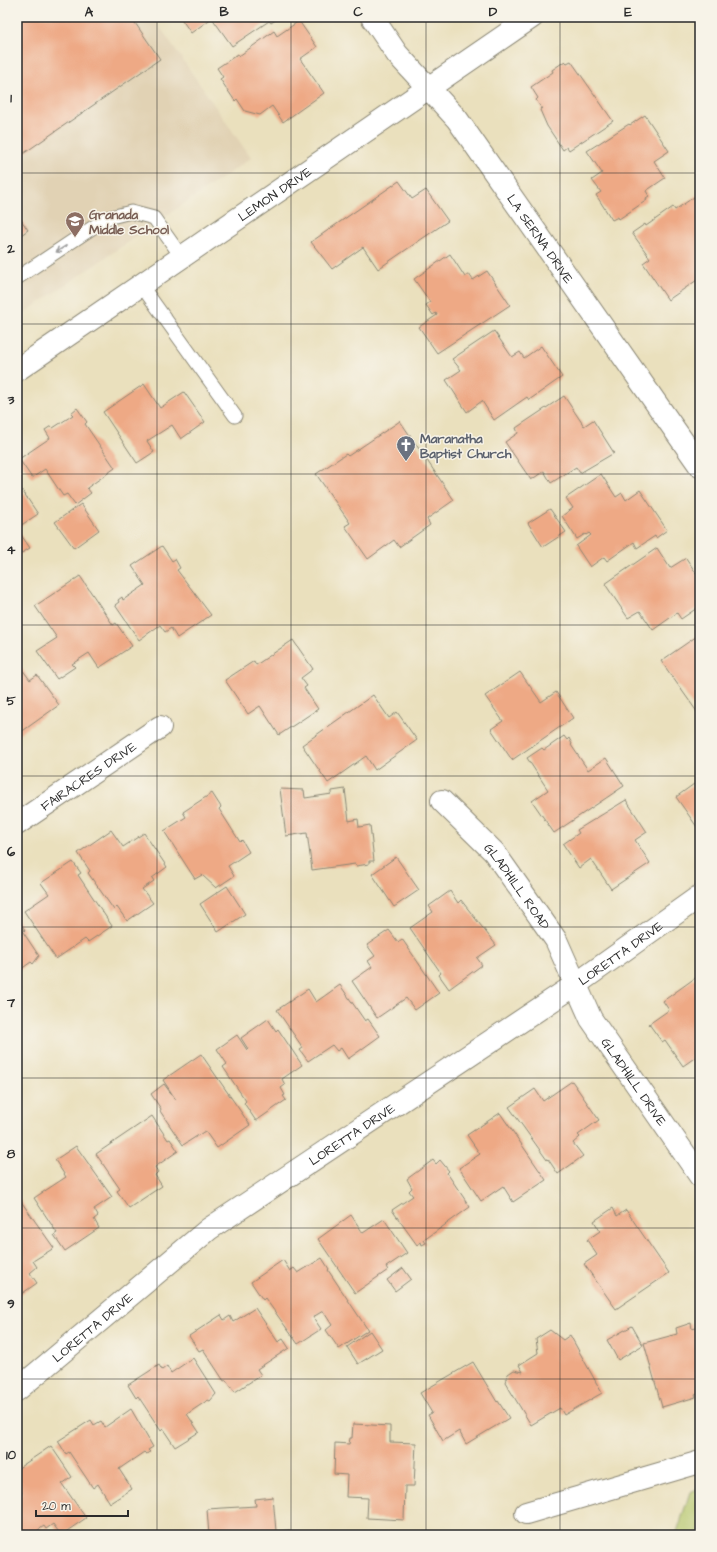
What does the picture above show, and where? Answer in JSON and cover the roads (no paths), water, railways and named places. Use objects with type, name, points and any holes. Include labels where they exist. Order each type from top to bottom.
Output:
[{"type":"street","name":"LA SERNA DRIVE","points":[[372,17],[397,54],[457,119],[700,466]]},
{"type":"street","name":"LEMON DRIVE","points":[[17,370],[181,256],[532,17]]},
{"type":"street","name":"FAIRACRES DRIVE","points":[[17,824],[160,727]]},
{"type":"street","name":"GLADHILL ROAD","points":[[442,800],[494,852],[556,940],[575,985]]},
{"type":"street","name":"LORETTA DRIVE","points":[[17,1390],[209,1229],[575,985],[700,896]]},
{"type":"street","name":"GLADHILL DRIVE","points":[[575,985],[591,1019],[700,1176]]},
{"type":"street","points":[[526,1513],[700,1462]]},
{"type":"lane","points":[[17,278],[107,218],[131,212],[154,218],[181,256]]},
{"type":"lane","points":[[141,285],[235,416]]},
{"type":"place","name":"Granada Middle School","points":[[75,238]]},
{"type":"place","name":"Maranatha Baptist Church","points":[[406,462]]}]
